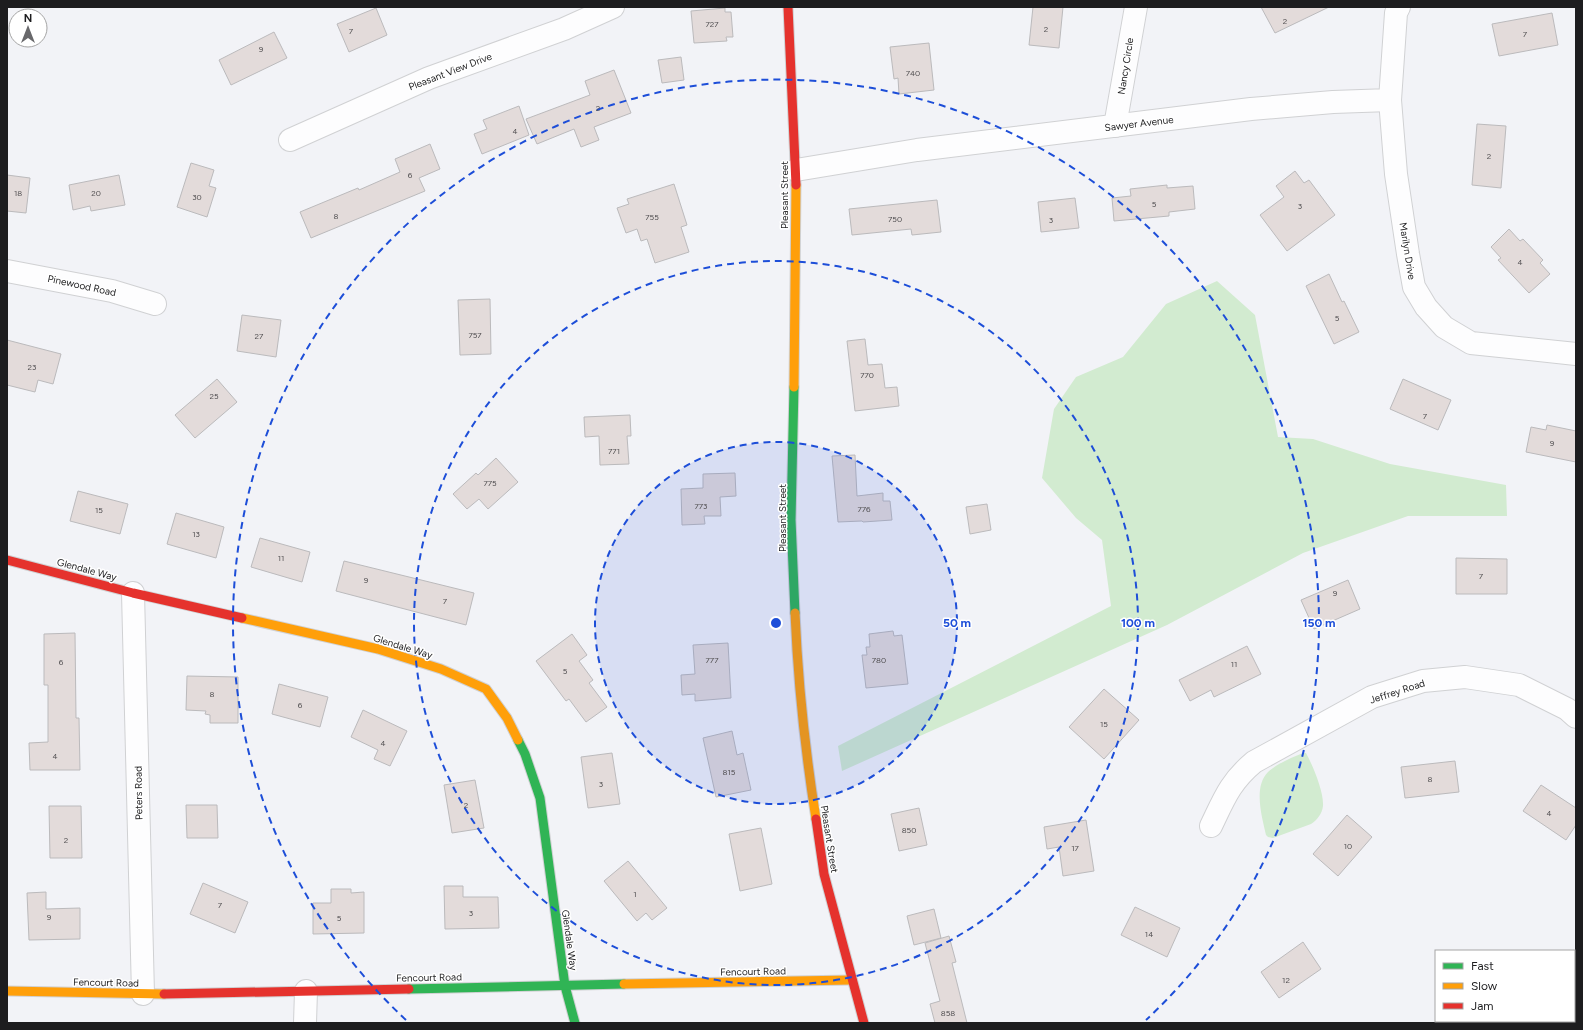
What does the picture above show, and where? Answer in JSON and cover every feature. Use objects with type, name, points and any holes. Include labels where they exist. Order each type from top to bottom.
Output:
[{"type":"street","name":"Pleasant View Drive","points":[[290,140],[429,78],[564,29],[613,7]]},
{"type":"street","name":"Pleasant Street","points":[[788,7],[796,170],[795,376],[791,520],[797,657],[809,774],[824,874],[864,1023]]},
{"type":"street","name":"Nancy Circle","points":[[1115,126],[1136,7]]},
{"type":"street","points":[[1390,100],[1396,13],[1399,7]]},
{"type":"street","name":"Sawyer Avenue","points":[[796,170],[917,150],[1282,106],[1390,100]]},
{"type":"street","name":"Marilyn Drive","points":[[1390,100],[1396,174],[1408,254],[1414,287],[1426,307],[1444,327],[1471,343],[1576,354]]},
{"type":"street","name":"Pinewood Road","points":[[7,271],[112,291],[155,304]]},
{"type":"street","name":"Glendale Way","points":[[7,560],[133,593],[378,649],[441,669],[486,689],[507,718],[525,754],[540,798],[565,986],[575,1023]]},
{"type":"street","name":"Peters Road","points":[[133,593],[143,994]]},
{"type":"street","name":"Jeffrey Road","points":[[1212,826],[1227,792],[1240,773],[1254,762],[1372,697],[1423,681],[1465,677],[1519,685],[1567,710],[1576,717]]},
{"type":"street","name":"Fencourt Road","points":[[7,991],[143,994],[852,980]]},
{"type":"street","points":[[305,1023],[306,991]]},
{"type":"green space","points":[[1217,281],[1255,315],[1278,437],[1313,439],[1390,464],[1506,485],[1507,516],[1408,516],[1303,553],[1167,625],[842,771],[838,746],[1111,606],[1102,540],[1076,518],[1042,478],[1054,409],[1076,377],[1123,357],[1166,304]]},
{"type":"green space","points":[[1306,753],[1309,758],[1320,787],[1323,800],[1322,812],[1311,824],[1273,838],[1268,837],[1266,835],[1260,802],[1263,778],[1276,766]]},
{"type":"building","points":[[1033,7],[1063,7],[1059,48],[1029,45]]},
{"type":"building","points":[[1261,7],[1329,7],[1275,33]]},
{"type":"building","points":[[376,8],[387,35],[349,52],[337,24]]},
{"type":"building","points":[[725,8],[725,12],[731,12],[733,37],[726,37],[727,41],[694,43],[691,11]]},
{"type":"building","points":[[1552,13],[1558,45],[1499,56],[1492,24]]},
{"type":"building","points":[[274,32],[287,58],[231,85],[219,60]]},
{"type":"building","points":[[929,43],[934,90],[899,94],[898,78],[894,79],[890,47]]},
{"type":"building","points":[[681,57],[684,80],[662,83],[658,60]]},
{"type":"building","points":[[614,70],[631,113],[594,127],[599,140],[581,147],[574,129],[537,144],[526,119],[590,95],[585,81]]},
{"type":"building","points":[[519,106],[529,135],[482,154],[474,134],[487,129],[483,120]]},
{"type":"building","points":[[1477,124],[1506,126],[1501,188],[1472,185]]},
{"type":"building","points":[[430,144],[440,169],[419,178],[425,191],[311,238],[300,212],[358,188],[359,190],[400,172],[395,159]]},
{"type":"building","points":[[191,163],[214,170],[209,186],[216,188],[207,217],[177,207]]},
{"type":"building","points":[[1295,171],[1304,183],[1309,180],[1335,215],[1287,251],[1260,215],[1284,197],[1276,186]]},
{"type":"building","points":[[7,175],[30,178],[26,213],[7,211]]},
{"type":"building","points":[[119,175],[125,205],[91,211],[90,206],[73,210],[69,185]]},
{"type":"building","points":[[674,184],[687,225],[681,227],[689,252],[655,263],[647,239],[641,241],[637,229],[626,233],[617,208],[629,204],[627,199]]},
{"type":"building","points":[[1167,185],[1167,188],[1193,186],[1195,209],[1169,212],[1169,216],[1114,221],[1112,198],[1131,196],[1130,189]]},
{"type":"building","points":[[1075,198],[1079,228],[1041,232],[1038,202]]},
{"type":"building","points":[[937,200],[941,232],[912,235],[911,229],[852,235],[849,209]]},
{"type":"building","points":[[1509,229],[1520,241],[1523,239],[1543,260],[1540,263],[1550,274],[1529,293],[1498,260],[1501,258],[1491,247]]},
{"type":"building","points":[[1329,274],[1342,302],[1344,301],[1359,332],[1334,344],[1306,286]]},
{"type":"building","points":[[490,299],[491,354],[460,355],[458,300]]},
{"type":"building","points":[[242,315],[281,320],[276,357],[237,351]]},
{"type":"building","points":[[865,339],[868,365],[882,364],[885,388],[897,387],[899,406],[855,411],[847,341]]},
{"type":"building","points":[[7,340],[61,354],[53,384],[38,380],[35,392],[7,385]]},
{"type":"building","points":[[217,379],[237,402],[195,438],[175,415]]},
{"type":"building","points":[[1403,379],[1451,400],[1438,430],[1390,409]]},
{"type":"building","points":[[630,415],[631,436],[627,436],[629,464],[600,465],[599,436],[585,437],[584,417]]},
{"type":"building","points":[[1547,425],[1576,431],[1576,462],[1526,452],[1531,427],[1546,430]]},
{"type":"building","points":[[855,455],[857,496],[883,493],[883,501],[890,501],[892,520],[838,522],[832,456]]},
{"type":"building","points":[[496,458],[518,482],[488,509],[479,499],[467,509],[453,494],[476,473],[478,475]]},
{"type":"building","points":[[735,473],[736,496],[720,497],[721,516],[704,516],[705,524],[682,525],[681,489],[703,488],[703,474]]},
{"type":"building","points":[[78,491],[128,504],[120,534],[70,521]]},
{"type":"building","points":[[987,504],[991,530],[970,534],[966,507]]},
{"type":"building","points":[[176,513],[224,527],[216,558],[167,544]]},
{"type":"building","points":[[260,538],[310,552],[302,582],[251,567]]},
{"type":"building","points":[[1456,558],[1507,559],[1507,594],[1456,594]]},
{"type":"building","points":[[344,561],[474,593],[466,625],[336,591]]},
{"type":"building","points":[[1348,580],[1360,609],[1314,629],[1301,600]]},
{"type":"building","points":[[893,631],[894,636],[902,635],[908,684],[866,688],[862,655],[867,655],[866,647],[870,647],[869,634]]},
{"type":"building","points":[[75,633],[76,718],[79,718],[80,770],[30,770],[29,743],[48,742],[48,685],[44,685],[44,634]]},
{"type":"building","points":[[572,634],[587,655],[579,661],[593,680],[589,683],[607,707],[586,722],[569,699],[566,701],[536,661]]},
{"type":"building","points":[[728,643],[731,698],[695,701],[695,694],[682,695],[681,675],[695,674],[693,645]]},
{"type":"building","points":[[1247,646],[1261,674],[1214,697],[1211,690],[1190,701],[1179,680]]},
{"type":"building","points":[[187,676],[238,677],[238,723],[210,723],[210,715],[205,714],[206,711],[186,710]]},
{"type":"building","points":[[279,684],[328,697],[320,727],[272,714]]},
{"type":"building","points":[[1104,689],[1139,720],[1104,759],[1069,727]]},
{"type":"building","points":[[363,710],[407,731],[390,766],[374,759],[378,750],[351,737]]},
{"type":"building","points":[[732,731],[737,755],[743,753],[751,790],[716,797],[703,738]]},
{"type":"building","points":[[612,753],[620,804],[588,808],[581,757]]},
{"type":"building","points":[[1455,761],[1459,792],[1405,798],[1401,767]]},
{"type":"building","points":[[475,780],[484,828],[452,833],[444,785]]},
{"type":"building","points":[[1541,785],[1576,808],[1576,825],[1566,840],[1523,811]]},
{"type":"building","points":[[186,805],[217,805],[218,838],[187,838]]},
{"type":"building","points":[[49,806],[81,806],[82,858],[50,858]]},
{"type":"building","points":[[919,808],[927,845],[899,851],[891,814]]},
{"type":"building","points":[[1347,815],[1372,837],[1338,876],[1313,854]]},
{"type":"building","points":[[1086,820],[1094,871],[1063,876],[1059,847],[1047,849],[1044,827]]},
{"type":"building","points":[[761,828],[772,884],[740,891],[729,834]]},
{"type":"building","points":[[628,861],[667,908],[652,920],[646,913],[637,921],[604,881]]},
{"type":"building","points":[[203,883],[248,902],[235,933],[190,914]]},
{"type":"building","points":[[444,886],[463,886],[463,897],[498,897],[499,928],[445,929]]},
{"type":"building","points":[[331,889],[351,889],[351,893],[364,892],[364,933],[313,934],[313,903],[331,903]]},
{"type":"building","points":[[46,892],[46,909],[80,908],[80,939],[29,940],[27,893]]},
{"type":"building","points":[[1135,907],[1180,928],[1167,957],[1121,935]]},
{"type":"building","points":[[934,909],[941,938],[914,945],[907,916]]},
{"type":"building","points":[[949,936],[956,962],[952,963],[967,1023],[935,1023],[930,1004],[940,1001],[925,943]]},
{"type":"building","points":[[1303,942],[1321,969],[1279,998],[1261,972]]},
{"type":"traffic: fast","points":[[794,387],[791,520],[795,613]]},
{"type":"traffic: fast","points":[[518,740],[525,754],[540,798],[565,986],[575,1023]]},
{"type":"traffic: fast","points":[[409,989],[624,984]]},
{"type":"traffic: slow","points":[[794,387],[796,185]]},
{"type":"traffic: slow","points":[[795,613],[802,716],[816,819]]},
{"type":"traffic: slow","points":[[242,618],[378,649],[441,669],[486,689],[507,718],[518,740]]},
{"type":"traffic: slow","points":[[624,984],[852,980]]},
{"type":"traffic: slow","points":[[7,991],[164,994]]},
{"type":"traffic: jam","points":[[788,7],[796,185]]},
{"type":"traffic: jam","points":[[7,560],[133,593],[242,618]]},
{"type":"traffic: jam","points":[[816,819],[824,874],[864,1023]]},
{"type":"traffic: jam","points":[[164,994],[409,989]]}]
